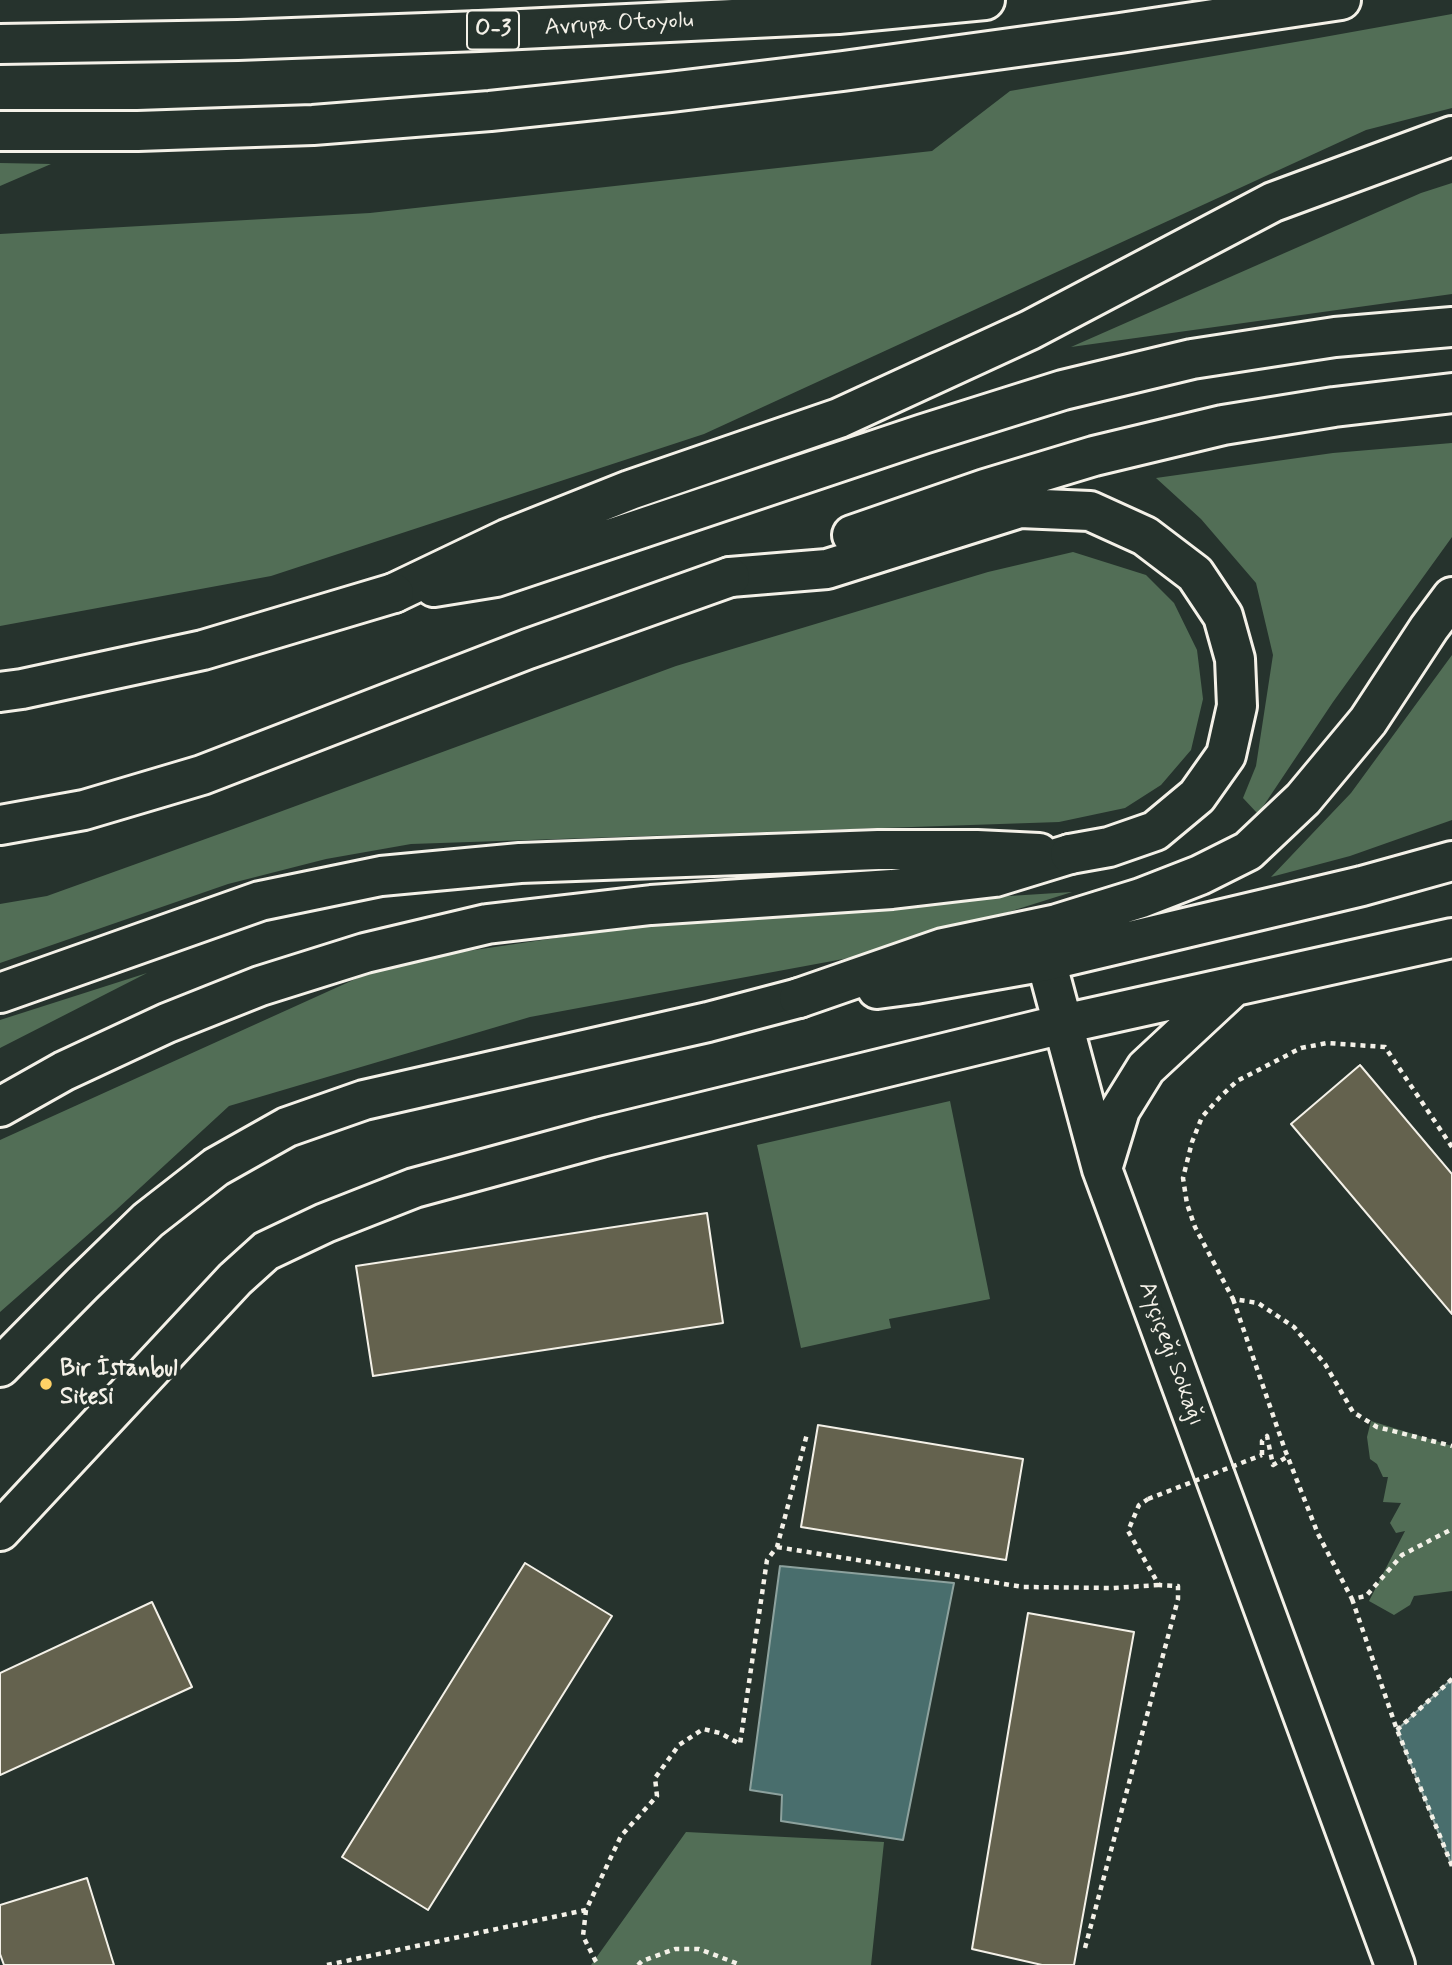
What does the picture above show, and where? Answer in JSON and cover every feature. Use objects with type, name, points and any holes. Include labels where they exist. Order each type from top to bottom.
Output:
[{"type":"main road","name":"Avrupa Otoyolu","points":[[0,44],[479,31],[838,14],[985,0]]},
{"type":"main road","points":[[0,131],[138,131],[313,125],[490,111],[843,71],[1341,0]]},
{"type":"main road","points":[[394,593],[507,539],[618,495],[839,418],[1030,331],[1273,202],[1452,136]]},
{"type":"main road","points":[[0,692],[203,650],[394,593],[496,577],[1063,390],[1192,359],[1335,337],[1452,327]]},
{"type":"main road","points":[[0,825],[84,810],[202,775],[528,649],[730,576],[985,489],[1094,456],[1223,425],[1334,407],[1452,393]]},
{"type":"main road","points":[[0,1107],[64,1071],[121,1044],[260,986],[365,953],[487,924],[651,905],[892,889],[995,877],[1070,854],[1110,847],[1155,831],[1196,796],[1226,755],[1237,706],[1235,659],[1223,615],[1195,574],[1145,536],[1090,511],[1020,508],[827,569],[730,576]]},
{"type":"main road","points":[[0,1367],[148,1220],[216,1167],[287,1127],[364,1100],[708,1022],[799,998],[943,948],[1057,924],[1200,876],[1248,851],[1303,799],[1368,721],[1452,597]]},
{"type":"main road","points":[[0,993],[260,901],[381,876],[520,863],[877,850],[1070,854]]},
{"type":"main road","points":[[799,998],[915,984],[1046,961],[1362,886],[1452,861]]},
{"type":"main road","points":[[0,1531],[234,1279],[266,1251],[325,1223],[414,1188],[601,1137],[1063,1024],[1452,938]]},
{"type":"main road","name":"Ayçiçeği Sokağı","points":[[1046,961],[1102,1169],[1395,1965]]},
{"type":"main road","points":[[1102,1169],[1119,1110],[1146,1068],[1234,986]]},
{"type":"path","points":[[1452,1147],[1385,1048],[1328,1043],[1301,1048],[1237,1081],[1202,1117],[1192,1142],[1183,1178],[1187,1205],[1195,1227],[1233,1299],[1287,1457],[1318,1534],[1352,1599],[1397,1730],[1452,1866]]},
{"type":"path","points":[[1233,1299],[1258,1303],[1294,1326],[1325,1364],[1353,1412],[1377,1427],[1452,1446]]},
{"type":"path","points":[[599,1965],[583,1936],[586,1910],[621,1836],[657,1796],[655,1778],[679,1745],[703,1729],[720,1733],[740,1744],[766,1560],[777,1547],[807,1434]]},
{"type":"path","points":[[1159,1585],[1128,1531],[1139,1505],[1262,1455],[1262,1441],[1267,1436],[1273,1465],[1287,1457]]},
{"type":"path","points":[[1352,1599],[1366,1596],[1402,1555],[1452,1529]]},
{"type":"path","points":[[777,1547],[1023,1587],[1178,1586],[1178,1599],[1085,1948]]},
{"type":"path","points":[[1397,1730],[1452,1679]]},
{"type":"path","points":[[327,1965],[586,1910]]},
{"type":"path","points":[[638,1965],[642,1961],[675,1950],[699,1949],[741,1965]]},
{"type":"green space","points":[[1452,14],[1452,108],[1366,130],[704,434],[271,576],[0,626],[0,234],[370,213],[932,151],[1010,91]]},
{"type":"green space","points":[[0,163],[51,164],[0,186]]},
{"type":"green space","points":[[1452,183],[1452,294],[1071,347],[1421,193]]},
{"type":"green space","points":[[1452,443],[1452,537],[1333,702],[1258,814],[1243,798],[1256,766],[1273,655],[1256,583],[1201,519],[1156,478],[1333,453]]},
{"type":"green space","points":[[1073,552],[1146,575],[1174,603],[1197,650],[1203,699],[1191,750],[1161,785],[1125,808],[1059,822],[411,844],[326,859],[228,884],[0,963],[0,904],[47,896],[676,666],[988,572]]},
{"type":"green space","points":[[1452,655],[1452,820],[1350,856],[1271,877],[1351,793]]},
{"type":"green space","points":[[1072,892],[881,952],[530,1017],[229,1106],[0,1312],[0,1140],[393,962],[712,915]]},
{"type":"green space","points":[[147,973],[0,1048],[0,1020]]},
{"type":"green space","points":[[950,1101],[990,1299],[889,1319],[891,1328],[801,1348],[757,1145]]},
{"type":"green space","points":[[1371,1421],[1452,1446],[1452,1591],[1414,1596],[1410,1605],[1394,1615],[1369,1601],[1405,1531],[1396,1533],[1390,1523],[1401,1503],[1383,1502],[1388,1477],[1383,1477],[1377,1464],[1370,1459],[1367,1437]]},
{"type":"green space","points":[[686,1832],[884,1842],[871,1965],[591,1965]]},
{"type":"water","points":[[780,1566],[954,1583],[903,1840],[781,1821],[782,1795],[750,1790]]},
{"type":"water","points":[[1452,1679],[1452,1866],[1397,1730]]},
{"type":"building","points":[[1360,1065],[1452,1174],[1452,1314],[1291,1124]]},
{"type":"building","points":[[707,1213],[723,1323],[373,1376],[356,1266]]},
{"type":"building","points":[[818,1425],[1023,1459],[1006,1560],[801,1527]]},
{"type":"building","points":[[525,1563],[612,1616],[428,1910],[342,1857]]},
{"type":"building","points":[[152,1602],[192,1687],[0,1775],[0,1673]]},
{"type":"building","points":[[1028,1613],[1134,1632],[1074,1965],[1042,1965],[972,1949]]},
{"type":"building","points":[[87,1878],[114,1965],[4,1965],[0,1954],[0,1905]]},
{"type":"place","name":"Bir İstanbul Sitesi","points":[[46,1384]]}]
